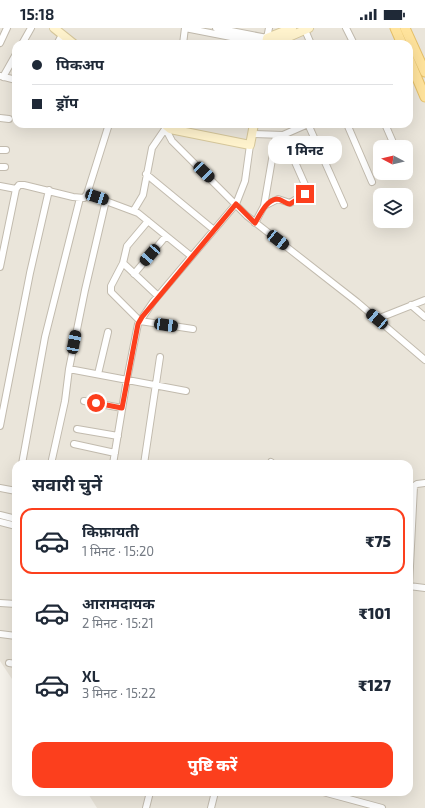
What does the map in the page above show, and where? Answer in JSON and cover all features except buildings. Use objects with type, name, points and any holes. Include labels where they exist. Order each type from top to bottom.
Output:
[{"type":"main road","points":[[54,28],[69,40]]},
{"type":"main road","points":[[273,40],[292,28]]},
{"type":"main road","points":[[395,28],[400,40]]},
{"type":"main road","points":[[405,28],[410,40]]},
{"type":"main road","points":[[276,40],[307,29]]},
{"type":"main road","points":[[413,46],[425,72]]},
{"type":"main road","points":[[413,79],[425,97]]},
{"type":"main road","points":[[176,128],[250,145],[253,128]]},
{"type":"street","points":[[0,43],[7,28]]},
{"type":"street","points":[[24,40],[31,28]]},
{"type":"street","points":[[184,40],[185,28],[225,31]]},
{"type":"street","points":[[216,28],[257,40]]},
{"type":"street","points":[[268,40],[269,28]]},
{"type":"street","points":[[346,28],[352,40]]},
{"type":"street","points":[[307,29],[311,40]]},
{"type":"street","points":[[59,40],[62,35]]},
{"type":"street","points":[[12,60],[1,76],[12,79]]},
{"type":"street","points":[[413,77],[425,72]]},
{"type":"street","points":[[0,118],[9,119]]},
{"type":"street","points":[[0,267],[16,189],[19,185],[84,198],[87,194],[108,128]]},
{"type":"street","points":[[134,210],[142,195],[152,148],[166,128]]},
{"type":"street","points":[[168,128],[172,141],[255,223],[424,356]]},
{"type":"street","points":[[252,134],[276,136],[283,135],[298,128]]},
{"type":"street","points":[[306,128],[344,205]]},
{"type":"street","points":[[349,128],[372,182]]},
{"type":"street","points":[[387,128],[391,140]]},
{"type":"street","points":[[264,206],[278,199],[290,204],[306,191],[306,187],[283,135]]},
{"type":"street","points":[[255,223],[264,206],[276,136]]},
{"type":"street","points":[[114,460],[127,380],[140,321],[158,296],[236,204],[246,181],[250,145]]},
{"type":"street","points":[[146,174],[214,230]]},
{"type":"street","points":[[0,186],[16,189]]},
{"type":"street","points":[[0,426],[29,281],[50,190]]},
{"type":"street","points":[[87,194],[134,210],[192,256]]},
{"type":"street","points":[[23,460],[45,337],[80,198]]},
{"type":"street","points":[[52,460],[65,401],[69,369],[85,290],[106,200]]},
{"type":"street","points":[[148,221],[127,246],[123,263],[111,286],[111,292],[140,321],[193,329]]},
{"type":"street","points":[[134,274],[166,236]]},
{"type":"street","points":[[123,263],[158,296]]},
{"type":"street","points":[[377,319],[425,300]]},
{"type":"street","points":[[411,305],[425,316]]},
{"type":"street","points":[[98,374],[108,332]]},
{"type":"street","points":[[145,460],[160,357]]},
{"type":"street","points":[[69,369],[186,391]]},
{"type":"street","points":[[84,401],[122,408]]},
{"type":"street","points":[[77,429],[118,436]]},
{"type":"street","points":[[74,444],[115,453]]},
{"type":"street","points":[[413,485],[425,483]]},
{"type":"street","points":[[0,488],[12,490]]},
{"type":"street","points":[[0,515],[12,517]]},
{"type":"street","points":[[0,522],[12,525]]},
{"type":"street","points":[[413,586],[425,588]]},
{"type":"street","points":[[0,603],[12,604]]},
{"type":"street","points":[[0,634],[12,636]]},
{"type":"street","points":[[146,808],[149,796]]},
{"type":"street","points":[[210,808],[214,796]]},
{"type":"street","points":[[338,796],[382,808]]},
{"type":"street","points":[[350,808],[352,800]]},
{"type":"shaded area","points":[[0,28],[425,28],[425,808],[97,808],[90,796],[413,796],[413,460],[12,460],[12,679],[0,661]]},
{"type":"route","points":[[96,403],[122,408],[138,324],[153,302],[236,204],[255,223],[264,206],[274,200],[278,199],[290,204],[305,194]]}]
